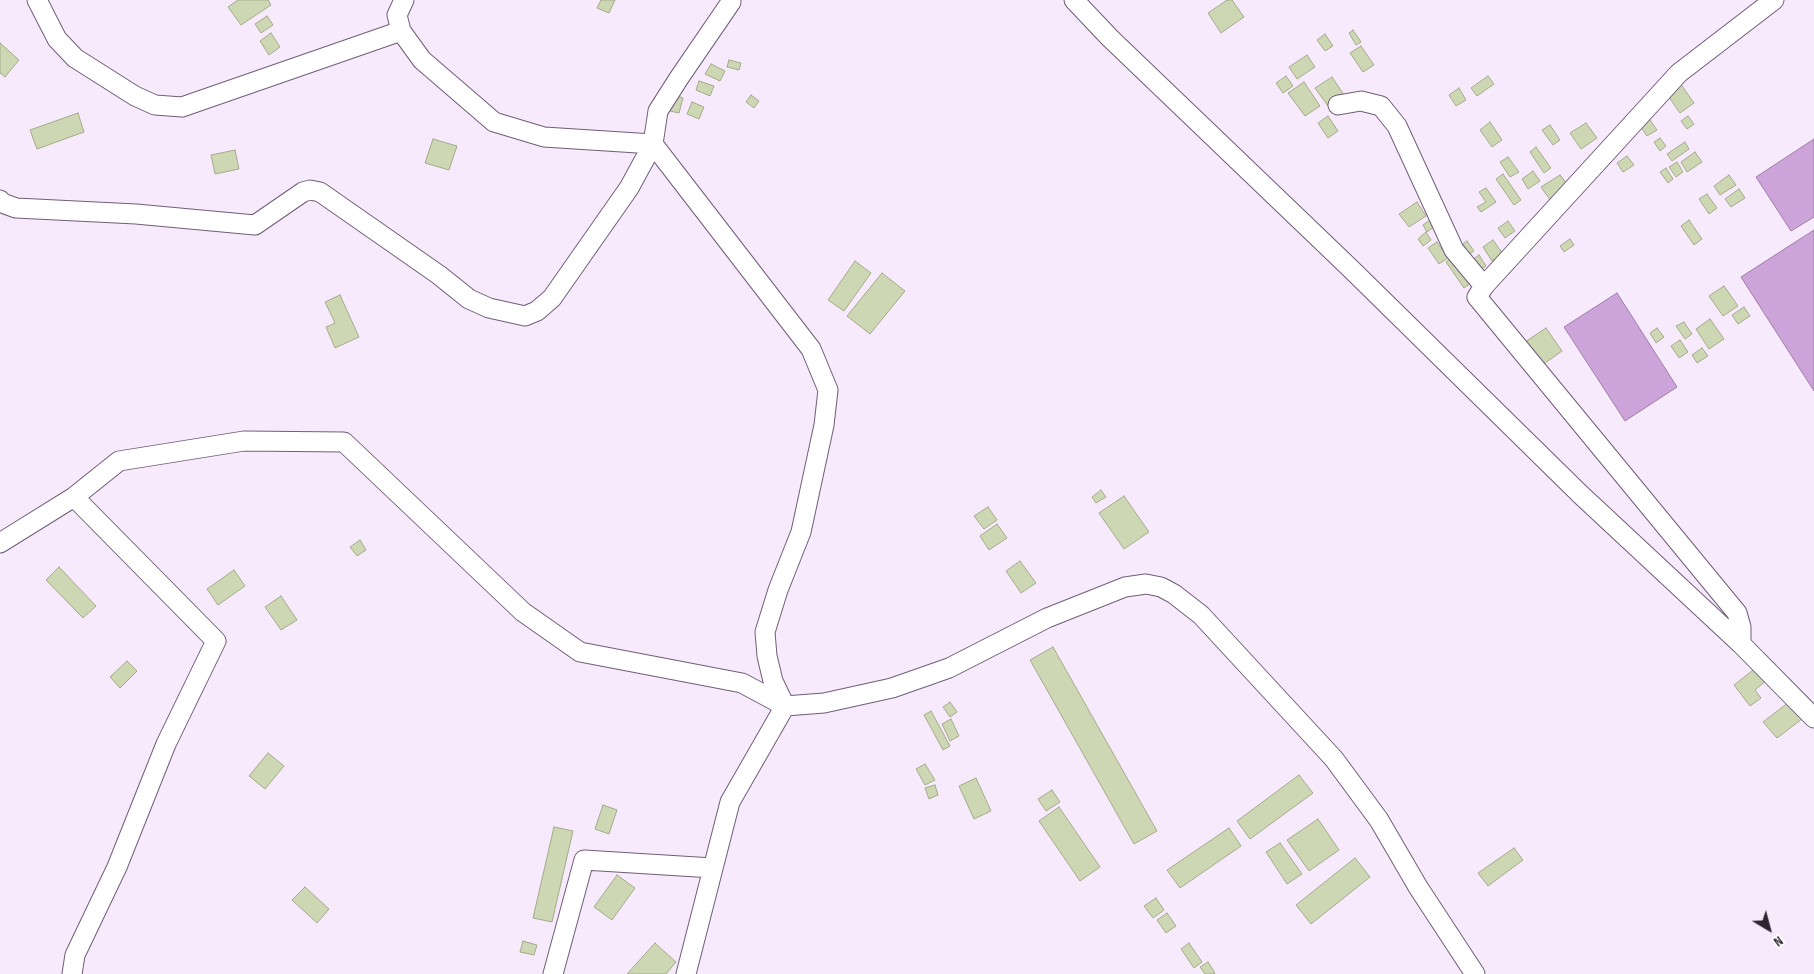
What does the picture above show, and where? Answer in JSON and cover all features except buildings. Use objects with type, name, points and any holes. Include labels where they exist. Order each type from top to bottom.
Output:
[{"type":"street","points":[[37,0],[57,39],[76,58],[135,96],[155,105],[182,107],[401,31]]},
{"type":"street","points":[[404,0],[397,15],[401,31],[422,60],[494,122],[544,137],[653,144],[811,348],[828,390],[824,425],[801,532],[778,590],[765,632],[766,656],[773,681],[784,706]]},
{"type":"street","points":[[0,200],[16,208],[136,214],[254,225],[303,192],[310,190],[320,192],[439,275],[469,299],[489,308],[525,316],[537,311],[552,298],[629,188],[653,144],[658,111],[731,0]]},
{"type":"street","points":[[1074,0],[1110,38],[1336,254],[1580,494],[1740,644],[1814,718]]},
{"type":"street","points":[[1740,644],[1741,627],[1737,613],[1477,297],[1484,286],[1679,73],[1774,0]]},
{"type":"street","points":[[1338,105],[1361,101],[1381,106],[1397,126],[1454,250],[1484,286]]},
{"type":"street","points":[[0,542],[74,497],[118,461],[244,440],[344,442],[523,612],[580,652],[742,683],[784,706],[824,703],[892,688],[948,668],[1047,618],[1125,587],[1146,584],[1161,587],[1174,594],[1201,615],[1334,759],[1379,820],[1418,887],[1475,974]]},
{"type":"street","points":[[72,974],[75,955],[117,867],[166,744],[216,641],[74,497]]},
{"type":"street","points":[[686,974],[730,802],[784,706]]},
{"type":"street","points":[[553,974],[584,860],[713,868]]},
{"type":"shaded area","points":[[1814,139],[1814,217],[1791,231],[1756,177]]},
{"type":"shaded area","points":[[1814,230],[1814,391],[1741,277]]},
{"type":"shaded area","points":[[1617,293],[1677,387],[1625,421],[1564,327]]}]
